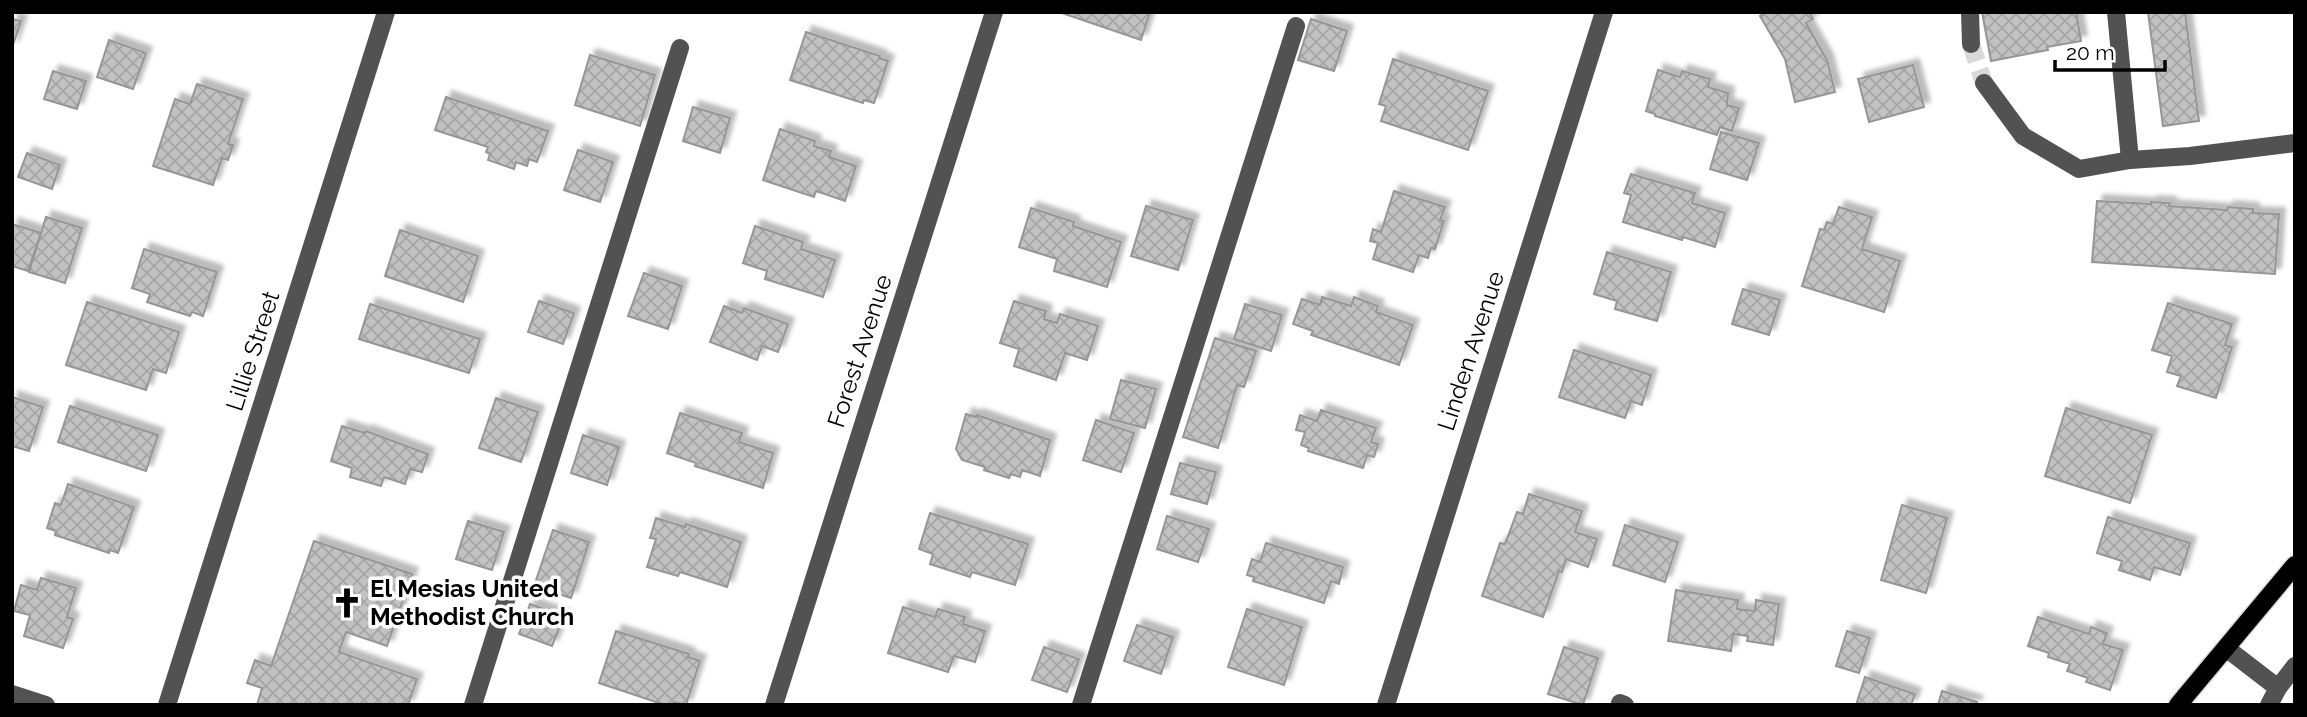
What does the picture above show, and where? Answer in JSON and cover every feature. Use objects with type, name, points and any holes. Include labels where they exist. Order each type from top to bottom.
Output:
[{"type":"main road","points":[[2181,704],[2295,565]]},
{"type":"street","name":"Lillie Street","points":[[166,705],[386,12]]},
{"type":"street","name":"Forest Avenue","points":[[774,705],[993,12]]},
{"type":"street","name":"Linden Avenue","points":[[1385,705],[1604,12]]},
{"type":"street","points":[[1970,12],[1971,44]]},
{"type":"street","points":[[2116,12],[2130,160]]},
{"type":"street","points":[[1081,705],[1296,26]]},
{"type":"street","points":[[473,705],[680,48]]},
{"type":"street","points":[[1984,83],[2024,136],[2079,169],[2130,160],[2190,156],[2295,143]]},
{"type":"street","points":[[2226,648],[2278,688]]},
{"type":"street","points":[[2269,705],[2295,666]]},
{"type":"street","points":[[12,694],[46,705]]},
{"type":"building","points":[[1059,12],[1150,12],[1141,40]]},
{"type":"building","points":[[1766,12],[1809,12],[1813,19],[1806,23],[1827,60],[1835,92],[1795,102],[1785,59],[1760,16]]},
{"type":"building","points":[[1982,12],[2076,12],[2081,41],[1991,61]]},
{"type":"building","points":[[2148,12],[2185,12],[2199,121],[2163,126]]},
{"type":"building","points":[[12,19],[21,21],[12,48]]},
{"type":"building","points":[[1311,19],[1347,31],[1334,71],[1298,60]]},
{"type":"building","points":[[806,32],[888,61],[874,103],[864,100],[863,103],[790,80]]},
{"type":"building","points":[[109,40],[146,53],[133,89],[97,77]]},
{"type":"building","points":[[590,55],[655,75],[640,126],[575,105]]},
{"type":"building","points":[[1393,59],[1488,91],[1468,150],[1381,121],[1386,106],[1379,104]]},
{"type":"building","points":[[1913,65],[1924,107],[1869,122],[1858,79]]},
{"type":"building","points":[[1658,70],[1680,77],[1682,71],[1710,79],[1708,87],[1728,93],[1727,105],[1739,108],[1732,131],[1720,127],[1717,135],[1646,111]]},
{"type":"building","points":[[53,71],[86,81],[77,109],[44,99]]},
{"type":"building","points":[[197,84],[243,99],[228,144],[233,145],[228,160],[222,158],[213,185],[153,166],[175,99],[190,104]]},
{"type":"building","points":[[446,97],[548,131],[537,162],[529,159],[527,166],[516,162],[514,169],[488,160],[488,147],[435,130]]},
{"type":"building","points":[[693,107],[730,118],[720,153],[683,141]]},
{"type":"building","points":[[780,129],[815,141],[814,146],[831,151],[829,157],[856,166],[845,201],[816,191],[814,197],[763,180]]},
{"type":"building","points":[[1721,132],[1759,143],[1747,180],[1710,169]]},
{"type":"building","points":[[578,150],[613,162],[600,202],[564,190]]},
{"type":"building","points":[[27,153],[60,165],[52,189],[18,177]]},
{"type":"building","points":[[1631,174],[1695,193],[1692,203],[1725,213],[1715,247],[1623,222],[1631,195],[1624,193]]},
{"type":"building","points":[[1394,191],[1445,207],[1440,220],[1444,221],[1435,249],[1431,248],[1428,258],[1419,255],[1413,272],[1373,259],[1378,243],[1370,241],[1373,229],[1381,232]]},
{"type":"building","points":[[2097,201],[2170,203],[2169,206],[2227,210],[2228,207],[2253,209],[2253,213],[2279,214],[2275,274],[2092,262]]},
{"type":"building","points":[[1146,206],[1193,220],[1178,270],[1131,256]]},
{"type":"building","points":[[1839,207],[1872,217],[1862,249],[1900,261],[1884,312],[1802,286],[1820,229],[1824,230],[1827,222],[1833,224]]},
{"type":"building","points":[[1031,208],[1121,242],[1107,287],[1054,271],[1057,259],[1019,247]]},
{"type":"building","points":[[46,217],[82,228],[65,283],[29,272]]},
{"type":"building","points":[[12,224],[41,233],[28,271],[12,266]]},
{"type":"building","points":[[755,226],[803,242],[801,249],[835,260],[823,297],[765,279],[767,271],[743,263]]},
{"type":"building","points":[[400,230],[478,256],[463,302],[385,276]]},
{"type":"building","points":[[144,249],[217,272],[203,316],[192,312],[190,316],[147,302],[150,294],[132,288]]},
{"type":"building","points":[[1607,252],[1671,272],[1657,321],[1615,309],[1617,301],[1594,294]]},
{"type":"building","points":[[644,273],[682,286],[668,329],[628,316]]},
{"type":"building","points":[[1743,289],[1780,300],[1769,335],[1732,324]]},
{"type":"building","points":[[1322,297],[1351,306],[1354,297],[1378,306],[1376,312],[1413,325],[1399,365],[1311,335],[1313,331],[1293,324],[1302,299],[1320,305]]},
{"type":"building","points":[[539,301],[574,313],[563,344],[528,332]]},
{"type":"building","points":[[1014,301],[1046,311],[1044,319],[1057,323],[1060,314],[1098,326],[1087,360],[1065,353],[1056,380],[1014,366],[1019,349],[1000,343]]},
{"type":"building","points":[[87,302],[179,332],[166,373],[153,369],[146,390],[66,365]]},
{"type":"building","points":[[2168,303],[2232,324],[2225,345],[2232,347],[2216,398],[2177,386],[2181,376],[2167,372],[2172,356],[2152,350]]},
{"type":"building","points":[[370,304],[480,339],[469,373],[359,339]]},
{"type":"building","points":[[1245,304],[1282,315],[1271,351],[1234,339]]},
{"type":"building","points":[[724,306],[742,313],[744,308],[788,324],[778,352],[762,346],[757,360],[710,342]]},
{"type":"building","points":[[1215,338],[1256,351],[1244,387],[1237,385],[1218,448],[1183,437]]},
{"type":"building","points":[[1574,350],[1651,375],[1642,405],[1631,401],[1625,418],[1559,397]]},
{"type":"building","points":[[1121,380],[1156,389],[1145,428],[1110,419]]},
{"type":"building","points":[[12,397],[43,407],[29,451],[12,446]]},
{"type":"building","points":[[496,398],[538,412],[521,462],[479,448]]},
{"type":"building","points":[[70,406],[158,435],[146,471],[58,442]]},
{"type":"building","points":[[2066,408],[2152,435],[2130,503],[2045,476]]},
{"type":"building","points":[[1321,410],[1376,428],[1371,442],[1378,444],[1374,457],[1367,455],[1363,468],[1308,451],[1309,448],[1301,445],[1305,432],[1296,430],[1300,415],[1317,421]]},
{"type":"building","points":[[680,413],[742,433],[739,442],[773,453],[763,488],[695,466],[696,463],[667,453]]},
{"type":"building","points":[[966,414],[977,415],[1050,440],[1040,476],[1022,470],[1020,477],[1011,474],[1009,478],[962,460],[956,449]]},
{"type":"building","points":[[1096,420],[1134,433],[1121,472],[1083,460]]},
{"type":"building","points":[[342,426],[365,433],[366,431],[428,454],[422,472],[410,469],[405,484],[384,477],[381,486],[350,477],[352,468],[331,461]]},
{"type":"building","points":[[583,435],[619,447],[607,485],[571,473]]},
{"type":"building","points":[[1180,463],[1216,472],[1207,504],[1171,494]]},
{"type":"building","points":[[68,484],[134,507],[118,553],[110,550],[109,553],[55,535],[56,531],[47,528],[55,503],[61,505]]},
{"type":"building","points":[[1529,494],[1582,511],[1575,532],[1597,539],[1588,567],[1566,559],[1543,617],[1482,596],[1500,543],[1505,544],[1517,512],[1523,514]]},
{"type":"building","points":[[1902,505],[1947,518],[1926,593],[1881,580]]},
{"type":"building","points":[[930,513],[1028,544],[1015,585],[972,572],[970,577],[930,564],[933,554],[919,549]]},
{"type":"building","points":[[1167,516],[1209,529],[1198,562],[1157,549]]},
{"type":"building","points":[[2108,517],[2190,543],[2180,575],[2154,567],[2150,580],[2119,570],[2122,561],[2097,553]]},
{"type":"building","points":[[656,518],[685,527],[686,524],[741,542],[727,587],[680,572],[678,576],[647,567],[656,539],[650,538]]},
{"type":"building","points":[[468,521],[504,532],[492,570],[456,559]]},
{"type":"building","points":[[1625,525],[1678,542],[1665,582],[1613,565]]},
{"type":"building","points":[[553,530],[589,542],[571,598],[534,586]]},
{"type":"building","name":"El Mesias United Methodist Church","points":[[314,541],[412,574],[387,646],[346,632],[339,652],[417,679],[408,705],[257,705],[262,688],[247,683],[255,660],[271,666]]},
{"type":"building","points":[[1266,543],[1343,567],[1339,584],[1331,581],[1324,603],[1253,581],[1254,577],[1247,575],[1252,559],[1260,562]]},
{"type":"building","points":[[41,578],[76,588],[67,617],[73,619],[63,648],[24,636],[30,615],[14,611],[21,585],[37,590]]},
{"type":"building","points":[[1676,590],[1738,600],[1737,609],[1755,611],[1756,600],[1779,604],[1773,645],[1747,641],[1748,636],[1733,634],[1731,651],[1668,641]]},
{"type":"building","points":[[530,604],[564,616],[552,646],[519,634]]},
{"type":"building","points":[[903,607],[935,617],[938,609],[965,617],[963,624],[985,631],[975,662],[954,656],[948,672],[888,653]]},
{"type":"building","points":[[1247,609],[1302,627],[1284,685],[1228,667]]},
{"type":"building","points":[[2038,617],[2089,634],[2091,627],[2107,633],[2103,644],[2123,650],[2110,690],[2086,682],[2088,678],[2067,671],[2070,664],[2048,657],[2049,653],[2028,646]]},
{"type":"building","points":[[1137,625],[1173,637],[1161,674],[1124,661]]},
{"type":"building","points":[[616,631],[689,654],[688,657],[700,661],[686,705],[674,702],[673,705],[665,705],[599,683]]},
{"type":"building","points":[[1847,631],[1870,638],[1859,673],[1836,666]]},
{"type":"building","points":[[1044,647],[1079,659],[1067,692],[1032,680]]},
{"type":"building","points":[[1564,647],[1598,658],[1583,705],[1548,694]]},
{"type":"building","points":[[1865,677],[1915,694],[1911,705],[1856,705]]},
{"type":"building","points":[[1942,691],[1977,702],[1976,705],[1938,705]]},
{"type":"tunnel","points":[[1971,44],[1984,83]]},
{"type":"place","name":"El Mesias United Methodist Church","points":[[347,603]]}]
